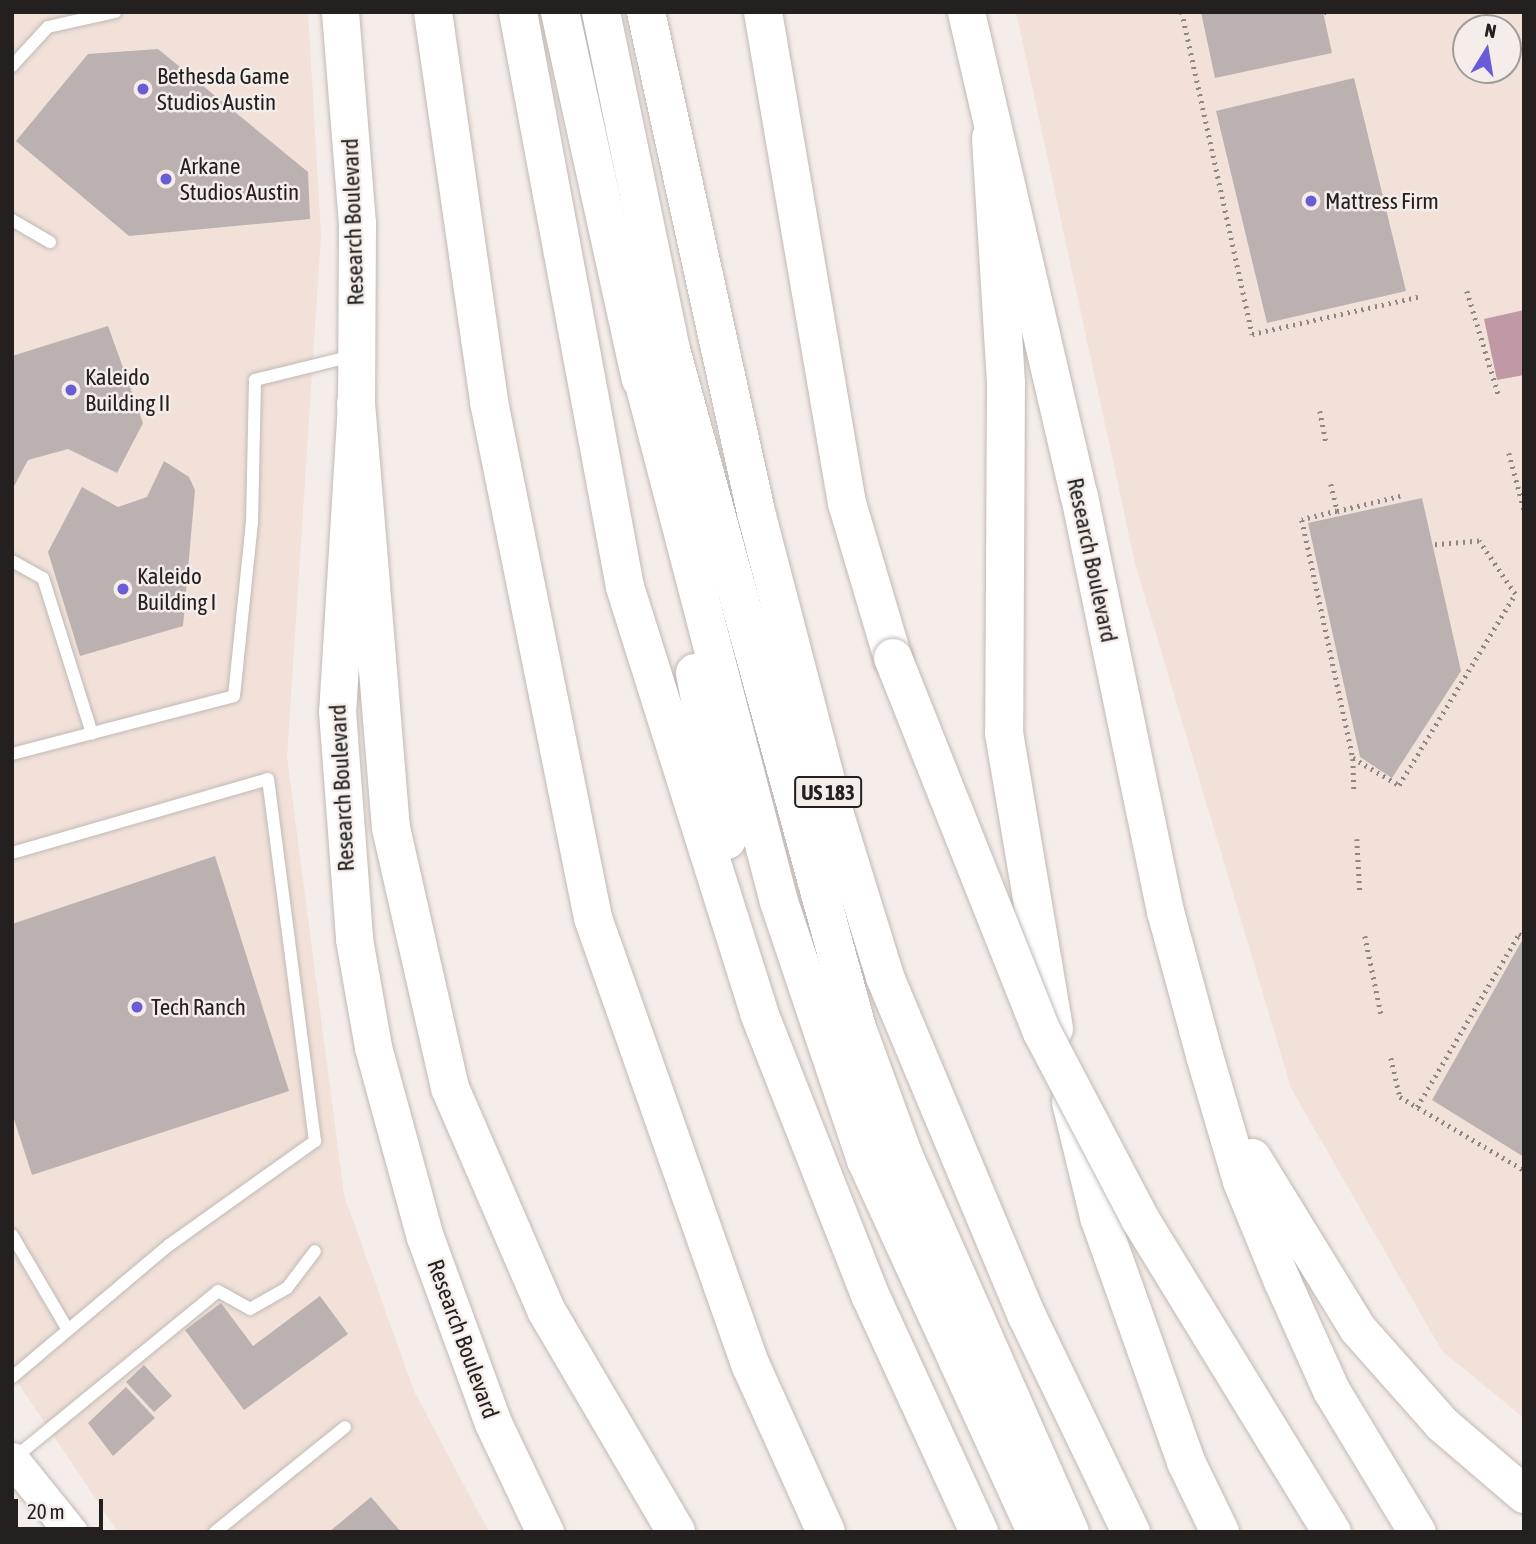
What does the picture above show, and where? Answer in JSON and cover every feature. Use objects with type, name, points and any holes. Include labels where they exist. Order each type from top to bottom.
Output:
[{"type":"highway","points":[[433,12],[489,402],[593,918],[751,1366],[826,1532]]},
{"type":"highway","points":[[517,12],[625,586],[759,1013],[871,1297],[979,1532]]},
{"type":"highway","points":[[560,12],[653,350],[779,901],[1035,1532]]},
{"type":"highway","points":[[601,12],[759,1013]]},
{"type":"highway","name":"US 183","points":[[646,12],[756,512],[835,815],[885,977],[957,1155],[1095,1467],[1131,1532]]},
{"type":"highway","points":[[763,12],[847,503],[893,657],[1042,1032],[1140,1219],[1332,1532]]},
{"type":"highway","points":[[991,138],[1006,383],[1004,733],[1041,978],[1099,1217],[1186,1462],[1220,1532]]},
{"type":"highway","points":[[653,350],[835,815]]},
{"type":"highway","points":[[356,403],[391,828],[450,1087],[546,1310],[676,1532]]},
{"type":"highway","points":[[885,1157],[1070,1532]]},
{"type":"main road","name":"Research Boulevard","points":[[340,12],[356,223],[357,355],[337,711],[354,939],[373,1047],[425,1237],[493,1423],[545,1532]]},
{"type":"main road","name":"Research Boulevard","points":[[966,12],[991,138],[1079,496],[1166,911],[1222,1106]]},
{"type":"main road","points":[[1222,1106],[1357,1328],[1443,1424],[1524,1494]]},
{"type":"main road","points":[[1222,1106],[1241,1181],[1331,1390],[1417,1532]]},
{"type":"street","points":[[12,1459],[71,1532]]},
{"type":"lane","points":[[46,12],[48,27]]},
{"type":"lane","points":[[12,66],[48,27],[116,12]]},
{"type":"lane","points":[[12,220],[50,242]]},
{"type":"lane","points":[[12,754],[234,696],[251,523],[255,380],[357,355]]},
{"type":"lane","points":[[12,561],[43,578],[92,733]]},
{"type":"lane","points":[[12,853],[268,779],[315,1140],[169,1245],[12,1377]]},
{"type":"lane","points":[[12,1234],[68,1329]]},
{"type":"lane","points":[[12,1459],[218,1291],[250,1308],[287,1288],[315,1251]]},
{"type":"lane","points":[[215,1532],[345,1427]]},
{"type":"path","points":[[1182,12],[1252,334],[1418,297]]},
{"type":"path","points":[[1467,291],[1499,396]]},
{"type":"path","points":[[1320,411],[1326,441]]},
{"type":"path","points":[[1509,453],[1524,509]]},
{"type":"path","points":[[1331,484],[1337,512]]},
{"type":"path","points":[[1354,789],[1353,758],[1302,520],[1400,496]]},
{"type":"path","points":[[1353,758],[1399,785],[1515,594],[1479,541],[1432,545]]},
{"type":"path","points":[[1357,839],[1360,892]]},
{"type":"path","points":[[1417,1107],[1519,934],[1524,937]]},
{"type":"path","points":[[1365,936],[1381,1013]]},
{"type":"path","points":[[1391,1058],[1399,1097],[1524,1170]]},
{"type":"shaded area","points":[[12,12],[308,12],[321,235],[287,757],[344,1195],[414,1391],[489,1532],[118,1532],[12,1374]]},
{"type":"shaded area","points":[[1016,12],[1524,12],[1524,1418],[1442,1351],[1291,1088],[1135,563]]},
{"type":"shaded area","points":[[1524,310],[1524,375],[1497,380],[1484,319]]},
{"type":"building","points":[[1201,12],[1323,12],[1332,53],[1215,78]]},
{"type":"building","points":[[158,49],[308,172],[310,219],[129,236],[16,141],[88,54]]},
{"type":"building","name":"Mattress Firm","points":[[1354,78],[1406,291],[1267,323],[1216,111]]},
{"type":"building","name":"Kaleido Building II","points":[[108,326],[143,423],[117,473],[68,449],[28,460],[12,490],[12,356]]},
{"type":"building","name":"Kaleido Building I","points":[[164,461],[189,477],[195,490],[183,626],[80,656],[48,552],[82,487],[118,507],[147,497]]},
{"type":"building","points":[[1422,498],[1461,671],[1392,778],[1360,757],[1308,523]]},
{"type":"building","name":"Tech Ranch","points":[[215,856],[289,1091],[32,1175],[12,1113],[12,924]]},
{"type":"building","points":[[1524,937],[1524,1157],[1432,1100]]},
{"type":"building","points":[[320,1296],[348,1334],[244,1410],[185,1330],[221,1303],[253,1346]]},
{"type":"building","points":[[144,1365],[172,1396],[154,1412],[126,1382]]},
{"type":"building","points":[[126,1387],[155,1418],[113,1456],[88,1423]]},
{"type":"building","points":[[371,1497],[401,1532],[329,1532]]},
{"type":"place","name":"Bethesda Game Studios Austin","points":[[143,89]]},
{"type":"place","name":"Arkane Studios Austin","points":[[166,179]]},
{"type":"place","name":"Mattress Firm","points":[[1311,201]]},
{"type":"place","name":"Kaleido Building II","points":[[71,390]]},
{"type":"place","name":"Kaleido Building I","points":[[123,589]]},
{"type":"place","name":"Tech Ranch","points":[[137,1007]]}]
